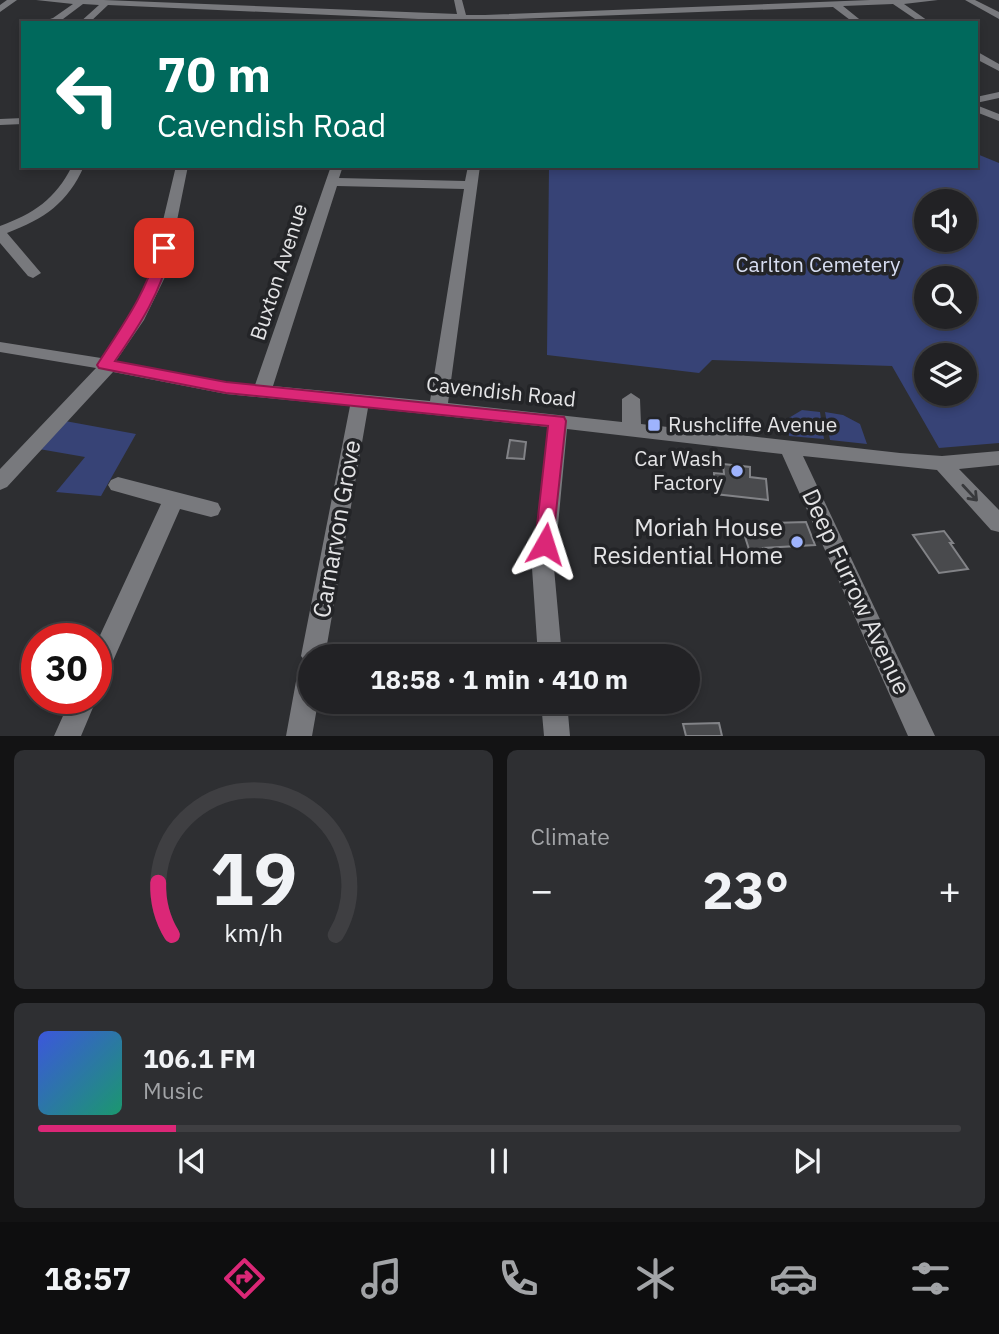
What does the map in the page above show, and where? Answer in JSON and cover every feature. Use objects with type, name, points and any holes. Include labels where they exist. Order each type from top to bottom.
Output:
[{"type":"street","points":[[0,9],[13,0]]},
{"type":"street","points":[[40,0],[463,19],[543,12],[575,19],[631,13],[933,0]]},
{"type":"street","points":[[231,9],[239,0]]},
{"type":"street","points":[[304,11],[311,0]]},
{"type":"street","points":[[458,0],[463,19]]},
{"type":"street","points":[[621,0],[631,13]]},
{"type":"street","points":[[969,0],[999,16]]},
{"type":"street","points":[[51,21],[82,2]]},
{"type":"street","points":[[84,21],[98,2]]},
{"type":"street","points":[[895,2],[924,21]]},
{"type":"street","points":[[842,3],[858,21]]},
{"type":"street","points":[[165,15],[166,4]]},
{"type":"street","points":[[748,8],[761,21]]},
{"type":"street","points":[[255,21],[265,10]]},
{"type":"street","points":[[665,12],[669,21]]},
{"type":"street","points":[[357,21],[362,13]]},
{"type":"street","points":[[978,55],[999,68]]},
{"type":"street","points":[[978,100],[999,95]]},
{"type":"street","points":[[978,109],[999,118]]},
{"type":"street","points":[[0,122],[20,121]]},
{"type":"street","points":[[33,272],[0,233],[52,206],[64,195],[77,168]]},
{"type":"street","points":[[0,482],[107,365],[136,320],[158,275],[182,168]]},
{"type":"street","name":"Buxton Avenue","points":[[261,392],[336,168]]},
{"type":"street","points":[[438,408],[474,168]]},
{"type":"street","points":[[331,182],[472,185]]},
{"type":"street","name":"Cavendish Road","points":[[0,347],[261,392],[438,408],[942,463],[999,458]]},
{"type":"street","points":[[630,399],[632,430]]},
{"type":"street","name":"Carnarvon Grove","points":[[315,644],[360,401]]},
{"type":"street","points":[[550,644],[543,568],[558,421]]},
{"type":"street","name":"Deep Furrow Avenue","points":[[789,448],[922,736]]},
{"type":"street","points":[[942,463],[999,524]]},
{"type":"street","points":[[118,485],[212,509]]},
{"type":"street","points":[[112,636],[174,499]]},
{"type":"street","points":[[67,736],[77,714]]},
{"type":"street","points":[[299,736],[303,714]]},
{"type":"street","points":[[555,714],[557,736]]},
{"type":"green space","name":"Carlton Cemetery","points":[[978,154],[999,163],[999,443],[939,448],[915,406],[977,406],[977,343],[914,343],[914,404],[892,366],[712,360],[699,373],[547,355],[549,168],[978,168]]},
{"type":"green space","points":[[802,410],[820,412],[824,439],[789,436],[787,419]]},
{"type":"green space","points":[[825,412],[843,415],[860,424],[867,444],[830,440]]},
{"type":"green space","points":[[65,421],[136,434],[101,496],[56,492],[85,457],[39,449]]},
{"type":"building","points":[[510,440],[526,442],[524,459],[507,458]]},
{"type":"building","points":[[723,464],[750,467],[750,477],[766,479],[768,500],[715,494],[714,473],[724,474]]},
{"type":"building","name":"Moriah House Residential Home","points":[[806,522],[815,545],[763,548],[767,562],[753,562],[741,524]]},
{"type":"building","points":[[944,531],[968,569],[939,573],[913,535]]},
{"type":"building","points":[[719,723],[722,736],[686,736],[683,724]]},
{"type":"place","name":"Rushcliffe Avenue","points":[[654,425]]},
{"type":"place","name":"Car Wash Factory","points":[[737,471]]},
{"type":"place","name":"Moriah House Residential Home","points":[[797,542]]},
{"type":"route","points":[[164,248],[158,275],[136,320],[105,365],[226,388],[558,421],[545,544]]}]
